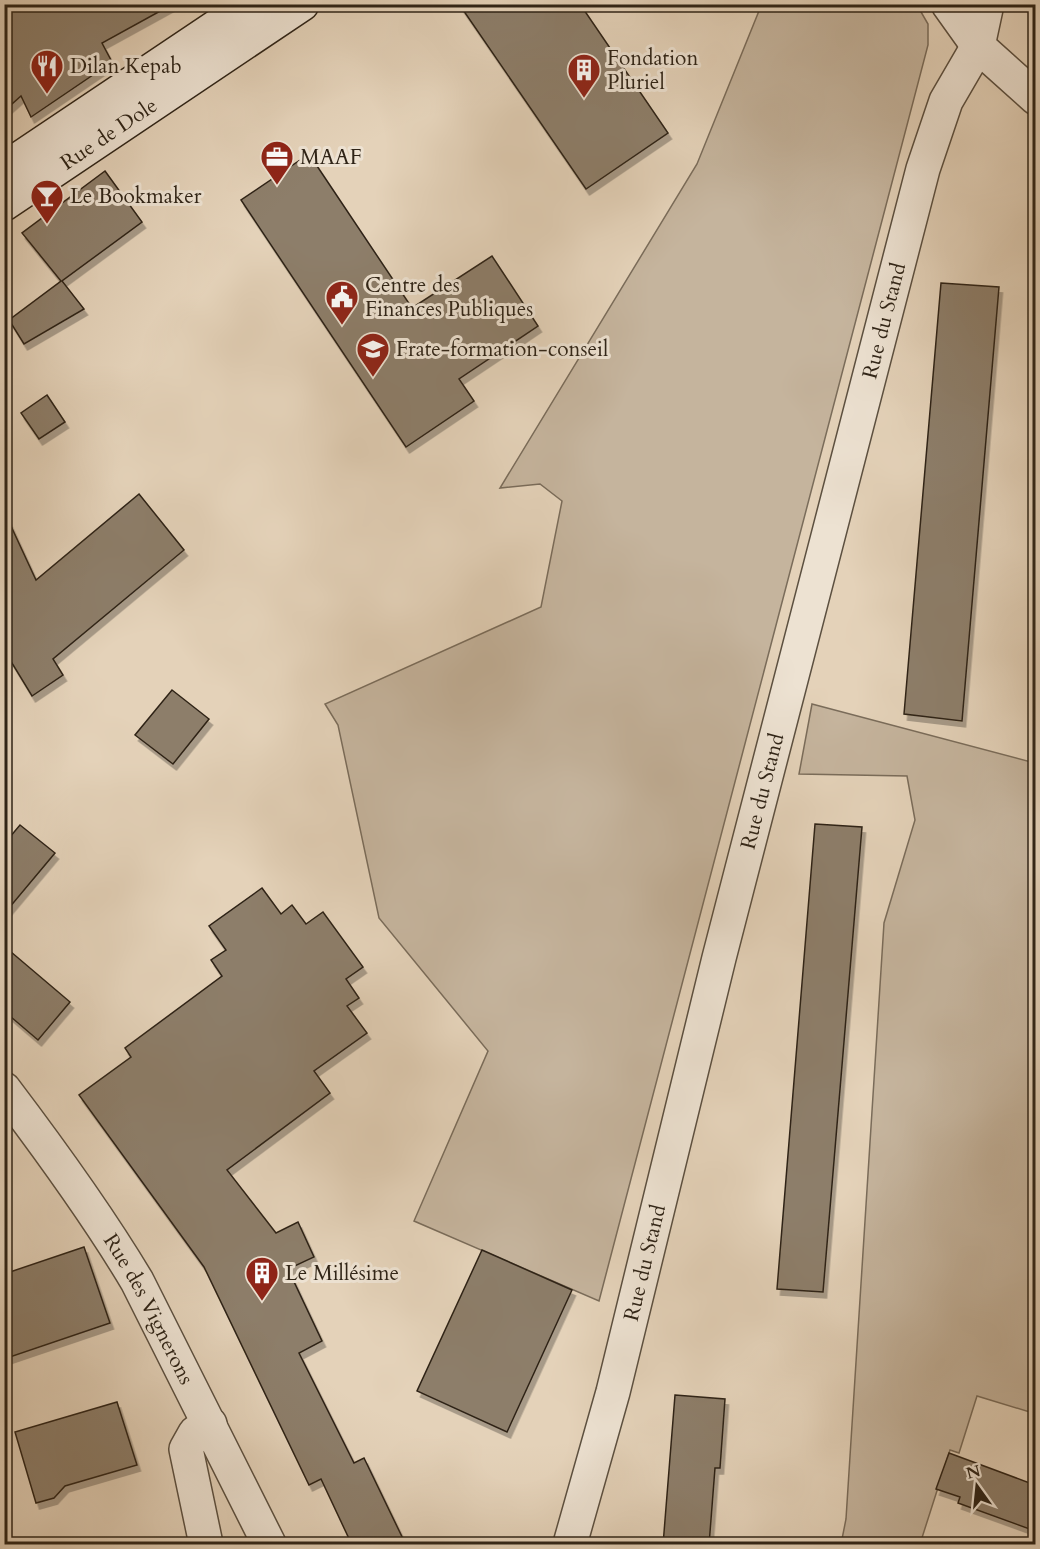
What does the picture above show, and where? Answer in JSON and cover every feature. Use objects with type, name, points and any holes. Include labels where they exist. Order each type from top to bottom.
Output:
[{"type":"street","name":"Rue de Dole","points":[[4,169],[250,4]]},
{"type":"street","name":"Rue de Dole","points":[[4,204],[302,4]]},
{"type":"street","points":[[948,4],[978,46],[1035,98]]},
{"type":"street","name":"Rue du Stand","points":[[570,1545],[621,1360],[719,958],[922,169],[946,101],[978,46],[987,4]]},
{"type":"street","name":"Rue des Vignerons","points":[[4,1089],[52,1152],[137,1281],[269,1545]]},
{"type":"street","points":[[206,1545],[186,1449],[195,1433],[210,1424]]},
{"type":"shaded area","points":[[777,4],[917,5],[928,24],[928,45],[599,1301],[414,1221],[488,1051],[379,918],[338,725],[325,704],[541,607],[562,501],[540,484],[500,488],[697,164],[761,6]]},
{"type":"shaded area","points":[[812,704],[1035,763],[1036,1210],[1030,1273],[1036,1274],[1036,1377],[1033,1413],[977,1396],[959,1453],[950,1450],[920,1544],[841,1544],[846,1519],[884,923],[915,820],[907,776],[799,774]]},
{"type":"building","points":[[4,4],[173,4],[102,43],[112,62],[31,117],[21,96],[4,111]]},
{"type":"building","name":"Fondation Pluriel","points":[[459,4],[580,4],[668,133],[586,189]]},
{"type":"building","points":[[309,154],[412,308],[492,256],[538,326],[459,379],[474,401],[406,447],[241,200]]},
{"type":"building","points":[[105,171],[142,222],[62,281],[84,309],[24,344],[9,320],[61,281],[22,233]]},
{"type":"building","points":[[941,283],[999,287],[962,721],[904,714]]},
{"type":"building","points":[[47,395],[65,422],[39,439],[21,413]]},
{"type":"building","points":[[139,494],[184,550],[53,659],[63,675],[32,696],[4,650],[4,511],[36,580]]},
{"type":"building","points":[[172,690],[209,719],[173,764],[135,735]]},
{"type":"building","points":[[815,824],[862,827],[823,1292],[777,1289]]},
{"type":"building","points":[[20,825],[55,853],[4,914],[4,844]]},
{"type":"building","points":[[262,888],[281,914],[292,905],[306,924],[323,912],[363,967],[346,979],[359,998],[347,1006],[367,1033],[314,1071],[330,1093],[227,1170],[276,1233],[298,1222],[314,1257],[288,1269],[322,1341],[299,1353],[354,1463],[364,1458],[406,1545],[352,1545],[321,1479],[309,1485],[204,1267],[79,1095],[131,1057],[125,1048],[222,976],[211,960],[226,950],[209,926]]},
{"type":"building","points":[[4,946],[70,1002],[38,1040],[4,1011]]},
{"type":"building","points":[[84,1247],[110,1323],[4,1359],[4,1274]]},
{"type":"building","points":[[482,1250],[572,1290],[507,1432],[417,1391]]},
{"type":"building","points":[[675,1395],[725,1399],[720,1468],[715,1468],[709,1545],[663,1545]]},
{"type":"building","points":[[117,1402],[137,1465],[65,1486],[54,1498],[36,1503],[15,1432]]},
{"type":"building","points":[[949,1453],[1035,1485],[1035,1531],[958,1503],[960,1497],[936,1489]]},
{"type":"place","name":"Dilan Kepab","points":[[47,95]]},
{"type":"place","name":"Fondation Pluriel","points":[[584,99]]},
{"type":"place","name":"MAAF","points":[[277,186]]},
{"type":"place","name":"Le Bookmaker","points":[[47,225]]},
{"type":"place","name":"Centre des Finances Publiques","points":[[342,326]]},
{"type":"place","name":"Frate-formation-conseil","points":[[373,378]]},
{"type":"place","name":"Le Millésime","points":[[262,1302]]}]
